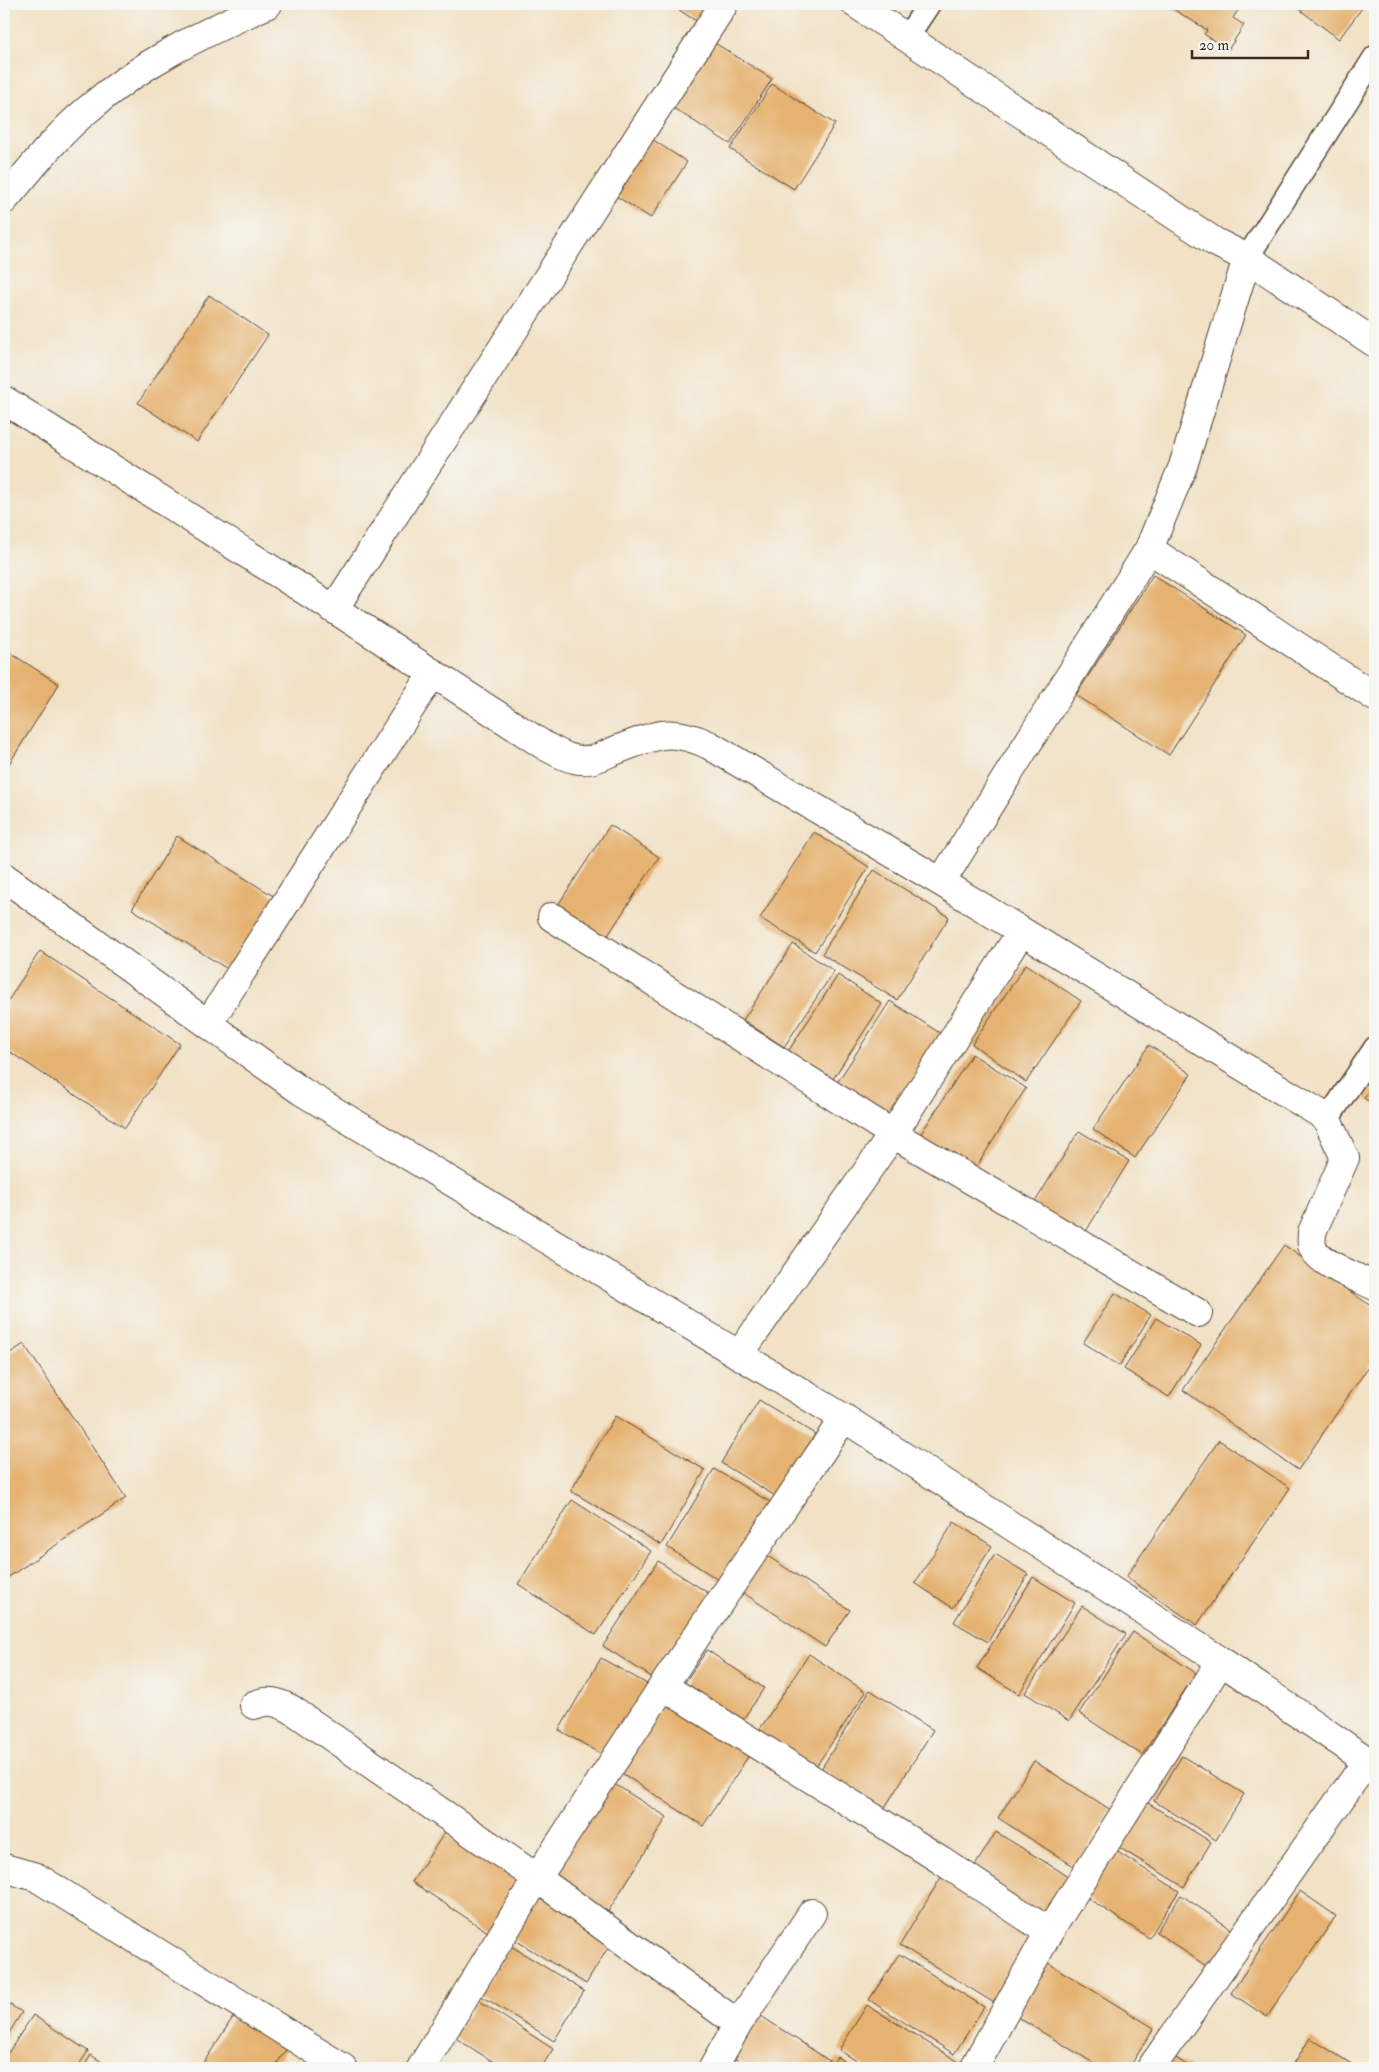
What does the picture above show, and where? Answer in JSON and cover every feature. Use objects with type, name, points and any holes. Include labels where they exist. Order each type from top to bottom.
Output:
[{"type":"street","points":[[4,200],[50,145],[85,111],[119,85],[190,39],[268,4]]},
{"type":"street","points":[[334,609],[724,4]]},
{"type":"street","points":[[856,4],[1215,242],[1247,258],[1375,343]]},
{"type":"street","points":[[941,882],[1149,549],[1183,466],[1247,258]]},
{"type":"street","points":[[4,400],[334,609],[545,746],[576,760],[589,760],[651,737],[673,733],[691,737],[941,882],[1327,1120],[1345,1158],[1312,1232],[1312,1245],[1318,1256],[1375,1286]]},
{"type":"street","points":[[1149,549],[1375,697]]},
{"type":"street","points":[[208,1024],[433,673]]},
{"type":"street","points":[[4,877],[301,1091],[844,1418],[1221,1661],[1371,1763],[1151,2068]]},
{"type":"street","points":[[552,917],[893,1134],[1198,1313]]},
{"type":"street","points":[[739,1355],[893,1134],[1021,932]]},
{"type":"street","points":[[421,2068],[537,1878],[663,1686],[844,1418]]},
{"type":"street","points":[[974,2068],[1049,1932],[1221,1661]]},
{"type":"street","points":[[663,1686],[941,1860],[1049,1932]]},
{"type":"street","points":[[254,1705],[265,1701],[277,1702],[291,1709],[537,1878],[738,2024]]},
{"type":"street","points":[[4,1868],[36,1877],[343,2068]]},
{"type":"street","points":[[713,2068],[738,2024],[812,1913]]},
{"type":"lane","points":[[907,37],[929,4]]},
{"type":"lane","points":[[1247,258],[1375,57]]},
{"type":"lane","points":[[1327,1120],[1375,1048]]},
{"type":"building","points":[[670,4],[707,4],[696,21]]},
{"type":"building","points":[[1172,4],[1242,4],[1233,18],[1244,25],[1228,50],[1204,34],[1207,30],[1170,7]]},
{"type":"building","points":[[1292,4],[1365,4],[1339,39]]},
{"type":"building","points":[[707,38],[772,79],[730,144],[664,102]]},
{"type":"building","points":[[772,84],[835,124],[794,189],[730,149]]},
{"type":"building","points":[[644,134],[687,162],[651,218],[608,191]]},
{"type":"building","points":[[209,295],[268,335],[197,442],[138,403]]},
{"type":"building","points":[[1153,575],[1246,635],[1169,755],[1076,695]]},
{"type":"building","points":[[4,649],[59,684],[4,772]]},
{"type":"building","points":[[610,825],[659,857],[605,940],[556,908]]},
{"type":"building","points":[[814,832],[869,867],[815,952],[760,918]]},
{"type":"building","points":[[177,836],[275,897],[229,970],[132,909]]},
{"type":"building","points":[[874,870],[949,917],[897,1000],[822,954]]},
{"type":"building","points":[[793,944],[834,971],[784,1047],[743,1020]]},
{"type":"building","points":[[40,951],[180,1044],[125,1128],[4,1048],[4,1007]]},
{"type":"building","points":[[1026,964],[1081,1001],[1026,1082],[972,1044]]},
{"type":"building","points":[[838,975],[882,1004],[829,1085],[785,1056]]},
{"type":"building","points":[[890,1001],[943,1035],[885,1123],[833,1089]]},
{"type":"building","points":[[1149,1045],[1191,1074],[1135,1158],[1093,1129]]},
{"type":"building","points":[[972,1054],[1026,1088],[972,1174],[917,1140]]},
{"type":"building","points":[[1375,1081],[1375,1105],[1364,1098]]},
{"type":"building","points":[[1079,1131],[1129,1161],[1080,1241],[1030,1210]]},
{"type":"building","points":[[1284,1245],[1375,1309],[1375,1357],[1298,1470],[1183,1390]]},
{"type":"building","points":[[1115,1293],[1151,1315],[1119,1366],[1083,1343]]},
{"type":"building","points":[[1156,1318],[1201,1345],[1169,1397],[1124,1369]]},
{"type":"building","points":[[24,1344],[126,1498],[4,1580],[4,1357]]},
{"type":"building","points":[[759,1400],[815,1434],[777,1497],[721,1463]]},
{"type":"building","points":[[615,1416],[705,1470],[661,1545],[571,1491]]},
{"type":"building","points":[[1219,1440],[1290,1488],[1197,1625],[1126,1577]]},
{"type":"building","points":[[714,1469],[770,1502],[722,1582],[667,1547]]},
{"type":"building","points":[[572,1500],[651,1551],[596,1635],[518,1584]]},
{"type":"building","points":[[954,1522],[992,1546],[953,1608],[915,1583]]},
{"type":"building","points":[[995,1554],[1028,1574],[988,1642],[954,1622]]},
{"type":"building","points":[[766,1555],[850,1610],[825,1647],[742,1592]]},
{"type":"building","points":[[658,1561],[716,1598],[661,1683],[603,1646]]},
{"type":"building","points":[[1033,1577],[1075,1603],[1019,1694],[977,1668]]},
{"type":"building","points":[[1082,1606],[1126,1634],[1069,1721],[1025,1693]]},
{"type":"building","points":[[1133,1632],[1196,1673],[1142,1755],[1079,1713]]},
{"type":"building","points":[[707,1650],[764,1688],[738,1727],[681,1688]]},
{"type":"building","points":[[809,1654],[866,1692],[813,1771],[756,1735]]},
{"type":"building","points":[[601,1658],[649,1685],[607,1757],[559,1730]]},
{"type":"building","points":[[870,1690],[933,1730],[884,1809],[821,1769]]},
{"type":"building","points":[[665,1701],[749,1755],[703,1826],[620,1772]]},
{"type":"building","points":[[1182,1756],[1244,1794],[1216,1840],[1154,1801]]},
{"type":"building","points":[[1034,1761],[1111,1810],[1075,1867],[998,1818]]},
{"type":"building","points":[[608,1780],[667,1817],[604,1918],[545,1881]]},
{"type":"building","points":[[1143,1800],[1211,1842],[1184,1887],[1115,1845]]},
{"type":"building","points":[[445,1832],[530,1889],[497,1938],[412,1882]]},
{"type":"building","points":[[996,1832],[1076,1881],[1052,1921],[971,1872]]},
{"type":"building","points":[[1113,1849],[1179,1891],[1149,1938],[1083,1895]]},
{"type":"building","points":[[943,1874],[1039,1933],[996,2004],[900,1945]]},
{"type":"building","points":[[541,1890],[615,1936],[586,1984],[512,1938]]},
{"type":"building","points":[[1300,1891],[1336,1916],[1267,2017],[1231,1993]]},
{"type":"building","points":[[1181,1895],[1240,1935],[1215,1972],[1156,1932]]},
{"type":"building","points":[[511,1946],[584,1991],[554,2041],[480,1995]]},
{"type":"building","points":[[899,1954],[984,2007],[954,2054],[869,2000]]},
{"type":"building","points":[[1045,1961],[1154,2028],[1129,2068],[1102,2068],[1012,2014]]},
{"type":"building","points":[[478,2000],[553,2049],[541,2068],[503,2068],[454,2037]]},
{"type":"building","points":[[4,2001],[22,2012],[4,2041]]},
{"type":"building","points":[[867,2005],[959,2062],[956,2068],[868,2068],[839,2050]]},
{"type":"building","points":[[239,2008],[291,2042],[274,2068],[200,2068]]},
{"type":"building","points":[[755,2012],[831,2062],[827,2068],[750,2068],[728,2054]]},
{"type":"building","points":[[33,2015],[88,2051],[77,2068],[4,2068],[4,2059]]},
{"type":"building","points":[[1310,2038],[1358,2068],[1291,2068]]},
{"type":"building","points":[[1170,2054],[1191,2068],[1160,2068]]},
{"type":"building","points":[[91,2055],[111,2068],[83,2068]]},
{"type":"building","points":[[837,2057],[854,2068],[830,2068]]}]
